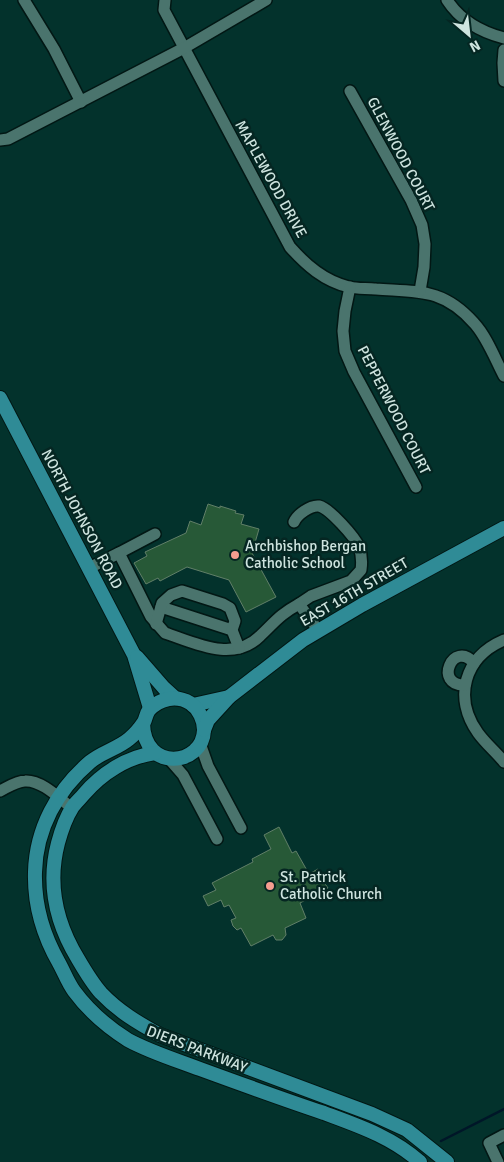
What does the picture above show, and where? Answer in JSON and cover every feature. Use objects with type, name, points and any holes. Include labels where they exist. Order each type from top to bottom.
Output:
[{"type":"main road","name":"NORTH JOHNSON ROAD","points":[[0,398],[134,655],[150,708]]},
{"type":"main road","name":"EAST 16TH STREET","points":[[204,730],[208,720],[229,697],[302,640],[362,605],[504,528]]},
{"type":"main road","name":"NORTH JOHNSON ROAD","points":[[134,655],[164,688],[176,698]]},
{"type":"main road","name":"EAST 16TH STREET","points":[[193,705],[229,697]]},
{"type":"main road","points":[[176,698],[193,705],[202,718],[204,730],[200,744],[195,751],[184,757],[169,759],[155,753],[147,744],[143,735],[143,723],[150,708],[162,700],[176,698]]},
{"type":"main road","name":"DIERS PARKWAY","points":[[143,723],[129,739],[90,762],[58,797],[38,842],[36,897],[39,914],[52,950],[74,991],[106,1023],[128,1040],[164,1056],[375,1132],[420,1162]]},
{"type":"main road","name":"DIERS PARKWAY","points":[[155,753],[143,755],[114,768],[97,780],[72,808],[60,836],[54,858],[54,900],[68,943],[89,979],[128,1017],[160,1035],[372,1114],[407,1130],[447,1162]]},
{"type":"street","points":[[24,0],[54,49],[81,102]]},
{"type":"street","name":"MAPLEWOOD DRIVE","points":[[165,0],[164,10],[184,48],[290,246],[303,262],[334,282],[350,287],[420,291],[448,301],[462,311],[479,329],[501,362],[504,376]]},
{"type":"street","points":[[0,140],[8,139],[184,48],[266,0]]},
{"type":"street","points":[[447,0],[459,15],[470,24],[484,32],[504,38]]},
{"type":"street","points":[[504,50],[504,81]]},
{"type":"street","name":"GLENWOOD COURT","points":[[350,91],[411,200],[422,225],[425,244],[420,291]]},
{"type":"street","name":"PEPPERWOOD COURT","points":[[350,287],[343,331],[346,351],[354,372],[416,487]]},
{"type":"street","points":[[119,553],[147,610],[156,624],[165,633],[227,651],[251,644],[286,611],[311,596],[351,581],[361,570],[362,564],[359,547],[354,538],[321,507],[316,506],[306,510],[294,522]]},
{"type":"street","points":[[90,568],[155,534]]},
{"type":"street","points":[[156,624],[162,603],[171,595],[182,591],[188,592],[230,608],[235,621],[232,630],[239,648]]},
{"type":"street","points":[[299,604],[318,630]]},
{"type":"street","points":[[161,607],[232,630]]},
{"type":"street","points":[[504,640],[487,650],[474,663],[465,685],[464,697],[469,717],[479,734],[504,762]]},
{"type":"street","points":[[465,685],[456,684],[449,677],[448,667],[450,663],[462,656],[467,657],[474,663]]},
{"type":"street","points":[[200,744],[208,766],[242,828]]},
{"type":"street","points":[[169,759],[183,775],[217,839]]},
{"type":"street","points":[[0,791],[24,780],[33,781],[72,808]]},
{"type":"street","points":[[498,1162],[489,1143],[504,1135]]},
{"type":"building","name":"Archbishop Bergan Catholic School","points":[[208,504],[236,511],[235,513],[244,515],[241,524],[259,529],[252,553],[276,597],[246,612],[229,580],[187,567],[160,581],[158,578],[146,584],[134,563],[147,556],[145,552],[186,533],[190,521],[201,525]]},
{"type":"building","name":"St. Patrick Catholic Church","points":[[279,827],[292,853],[296,851],[309,874],[318,869],[328,888],[300,903],[306,918],[285,928],[286,935],[282,940],[276,940],[273,935],[251,946],[241,928],[237,930],[233,926],[231,920],[236,918],[229,905],[224,907],[221,900],[208,906],[203,896],[216,890],[212,883],[253,862],[252,859],[271,849],[264,835]]},
{"type":"waterway","points":[[441,1141],[504,1109]]},
{"type":"place","name":"Archbishop Bergan Catholic School","points":[[235,555]]},
{"type":"place","name":"St. Patrick Catholic Church","points":[[270,886]]}]
